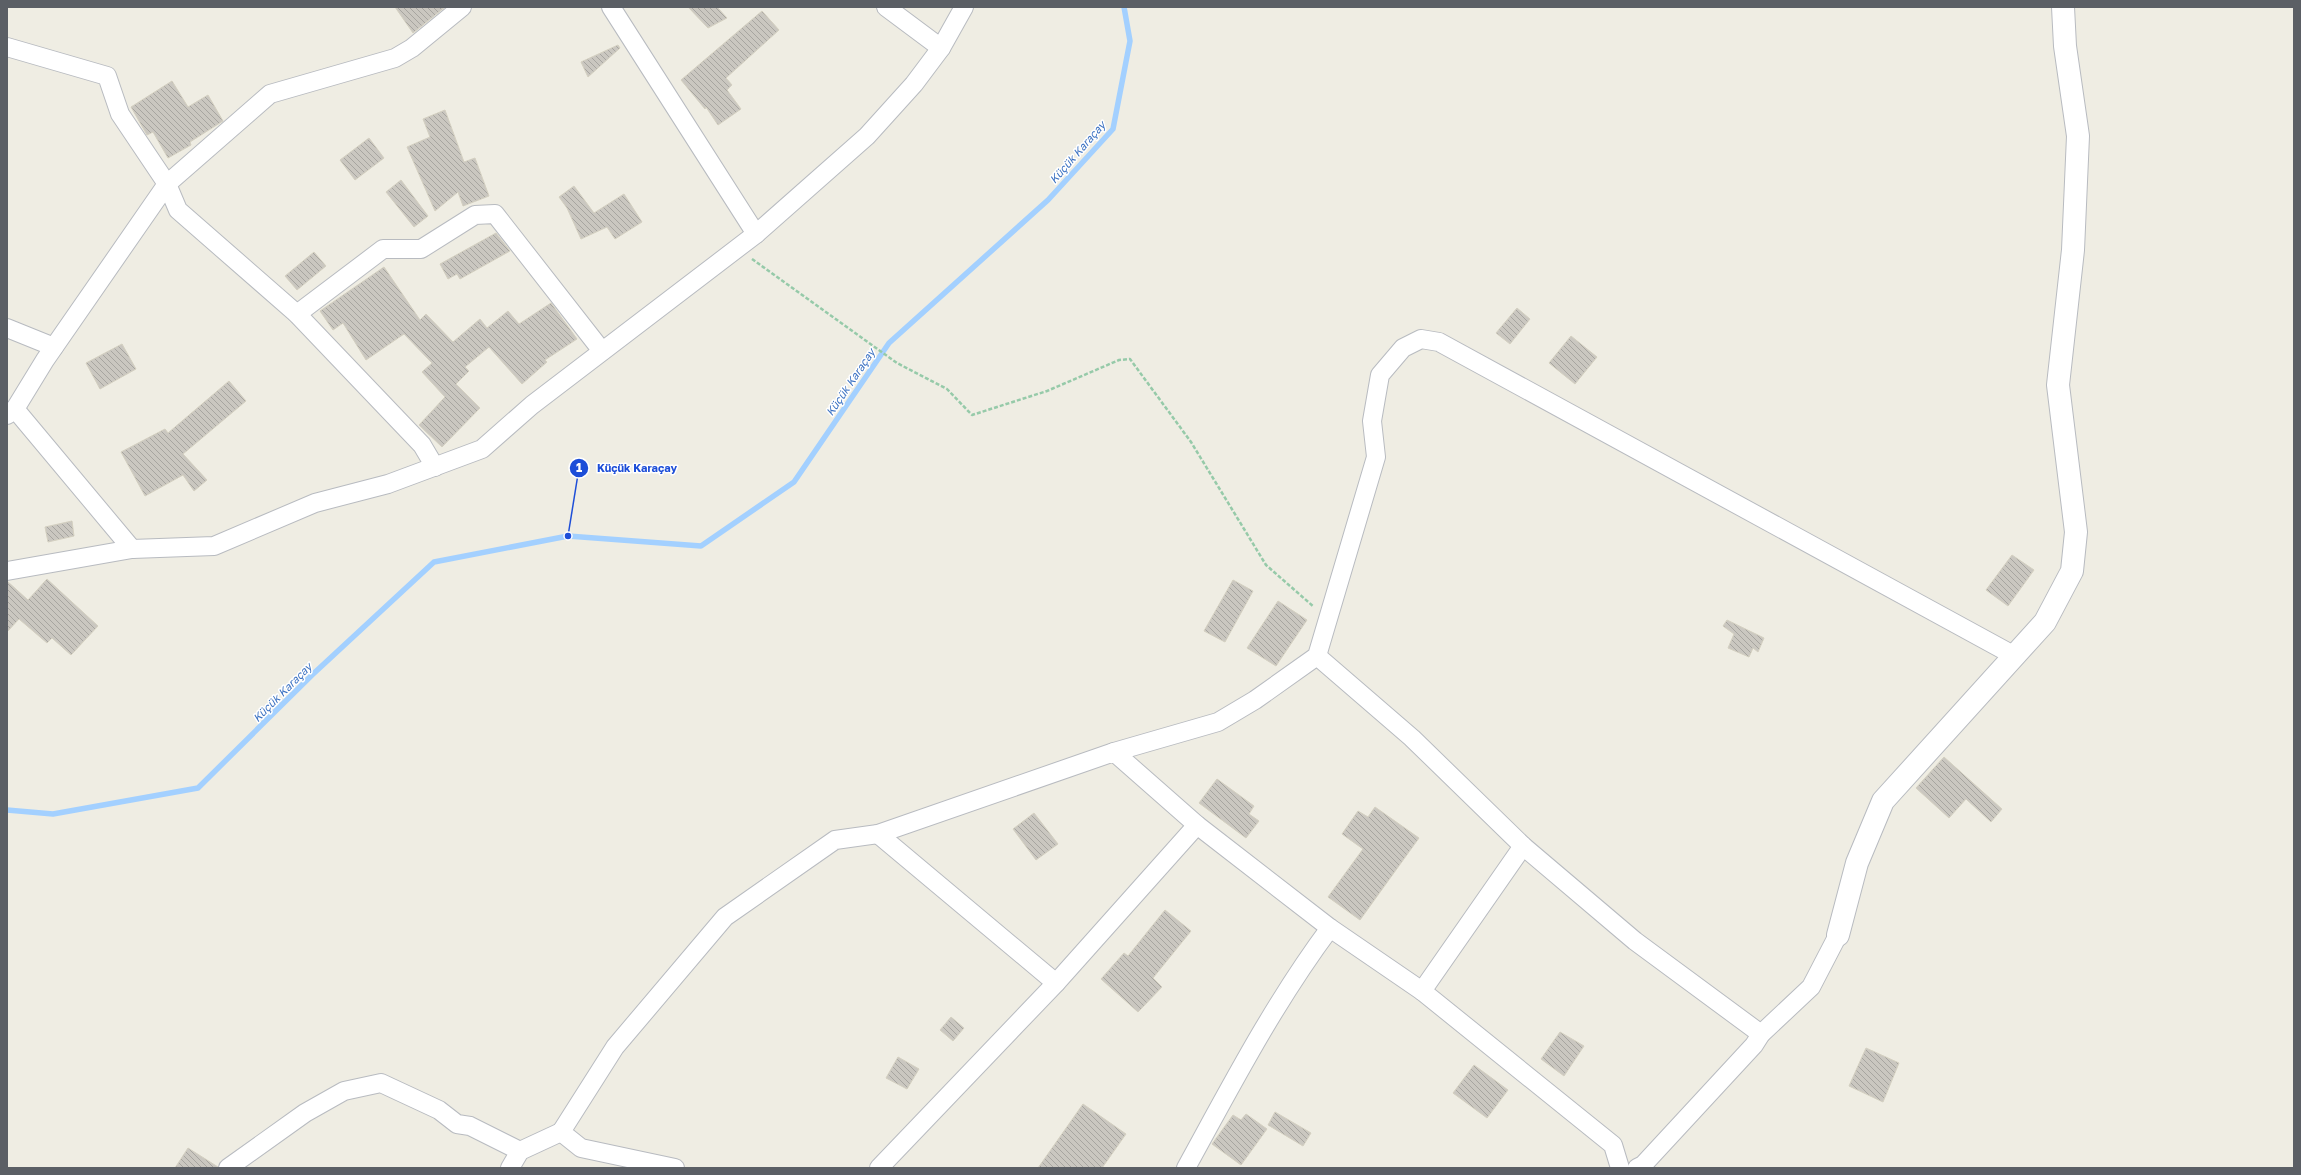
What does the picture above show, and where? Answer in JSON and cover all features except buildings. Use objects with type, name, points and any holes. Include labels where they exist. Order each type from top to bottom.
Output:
[{"type":"street","points":[[132,549],[11,412],[54,347],[167,184],[270,94],[395,58],[412,48],[462,7]]},
{"type":"street","points":[[611,7],[756,234]]},
{"type":"street","points":[[886,7],[941,48]]},
{"type":"street","points":[[7,571],[132,549],[214,546],[315,503],[388,484],[482,448],[532,405],[756,234],[867,136],[914,84],[941,48],[964,7]]},
{"type":"street","points":[[1643,1167],[1754,1045],[1761,1034],[1811,987],[1838,935],[1857,863],[1883,801],[2045,622],[2072,571],[2076,532],[2058,385],[2073,250],[2078,136],[2066,46],[2063,7]]},
{"type":"street","points":[[7,47],[107,76],[120,114],[167,184],[178,210],[297,314],[422,445],[435,467]]},
{"type":"street","points":[[297,314],[383,249],[421,249],[475,215],[495,214],[602,351]]},
{"type":"street","points":[[7,328],[54,347]]},
{"type":"street","points":[[510,1168],[520,1151],[561,1132],[615,1047],[725,917],[835,840],[878,834],[1114,752],[1218,722],[1255,700],[1317,656],[1376,457],[1372,421],[1380,375],[1403,348],[1421,339],[1438,342],[2013,656]]},
{"type":"street","points":[[1317,656],[1412,738],[1523,846],[1636,941],[1761,1034]]},
{"type":"street","points":[[1114,752],[1197,825],[1330,928],[1422,991],[1613,1145],[1620,1168]]},
{"type":"street","points":[[879,1168],[1056,983],[1197,825]]},
{"type":"street","points":[[878,834],[1056,983]]},
{"type":"street","points":[[1422,991],[1523,846]]},
{"type":"street","points":[[1186,1168],[1249,1052],[1308,957],[1330,928]]},
{"type":"street","points":[[228,1168],[305,1113],[344,1091],[381,1083],[439,1110],[457,1124],[470,1126],[520,1151]]},
{"type":"street","points":[[561,1132],[581,1148],[676,1168]]},
{"type":"path","points":[[737,248],[891,360],[947,389],[972,415],[1047,392],[1119,360],[1130,359],[1191,442],[1266,565],[1311,606],[1329,613]]},
{"type":"waterway","name":"Küçük Karaçay","points":[[7,810],[53,814],[198,788],[312,675],[434,562],[568,536],[701,546],[794,482],[889,343],[1048,200],[1113,129],[1130,41],[1124,7]]},
{"type":"place","name":"Küçük Karaçay","points":[[568,536]]}]
